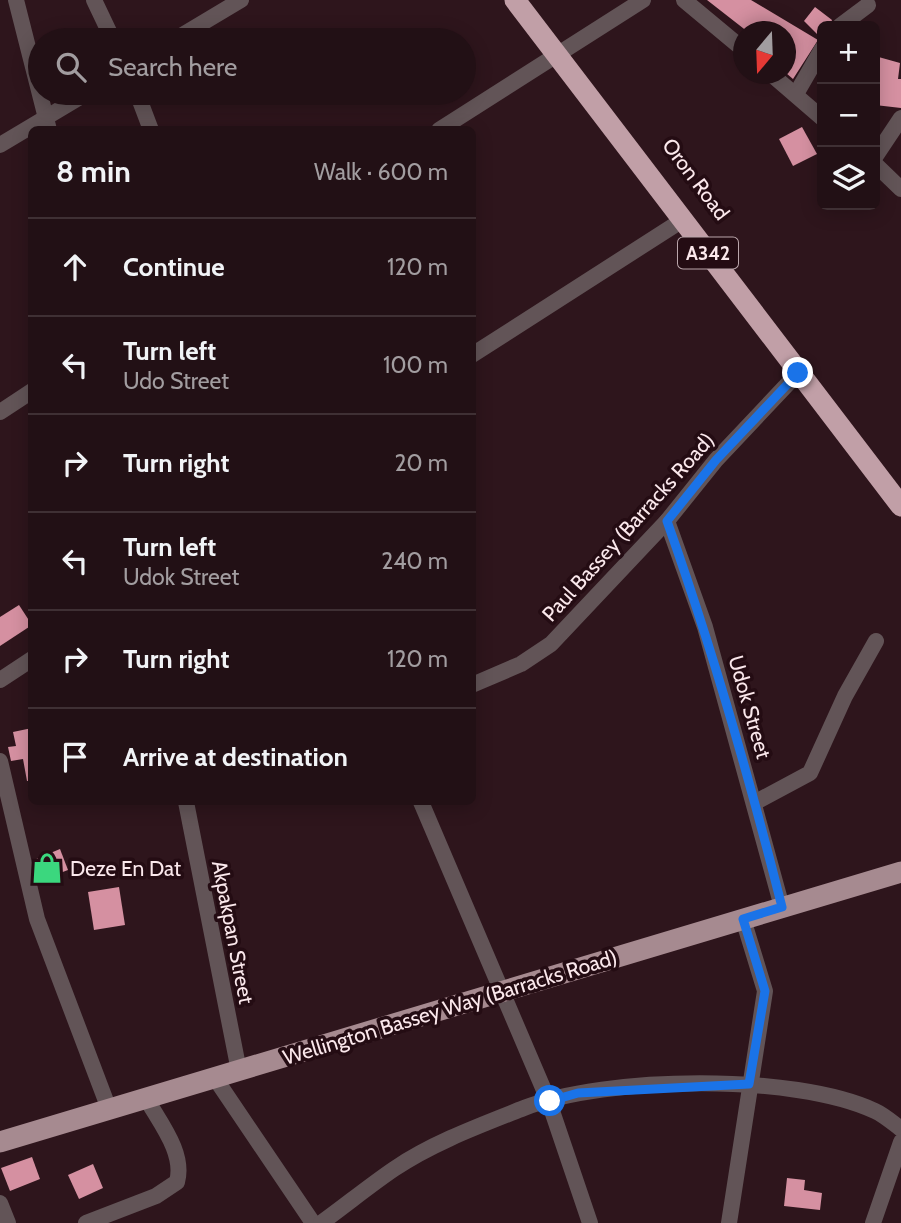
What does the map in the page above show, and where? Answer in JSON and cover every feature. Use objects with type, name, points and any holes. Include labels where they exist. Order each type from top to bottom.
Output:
[{"type":"highway","name":"A342","points":[[515,0],[563,52],[681,221],[901,506]]},
{"type":"highway","name":"Oron Road","points":[[531,0],[563,52],[901,487]]},
{"type":"main road","name":"Wellington Bassey Way (Barracks Road)","points":[[0,1142],[901,872]]},
{"type":"street","points":[[16,0],[28,46]]},
{"type":"street","points":[[94,0],[107,28]]},
{"type":"street","points":[[194,28],[241,0]]},
{"type":"street","points":[[445,126],[643,0]]},
{"type":"street","points":[[684,0],[733,41]]},
{"type":"street","points":[[846,21],[868,5]]},
{"type":"street","points":[[796,94],[817,58]]},
{"type":"street","points":[[784,84],[817,113]]},
{"type":"street","points":[[43,105],[48,124],[73,105]]},
{"type":"street","points":[[142,105],[149,126]]},
{"type":"street","points":[[880,150],[901,118]]},
{"type":"street","points":[[0,145],[28,133]]},
{"type":"street","points":[[880,169],[901,189]]},
{"type":"street","points":[[476,352],[681,221]]},
{"type":"street","name":"Paul Bassey (Barracks Road)","points":[[476,683],[521,664],[545,650],[667,521],[716,460],[798,373]]},
{"type":"street","points":[[0,412],[28,394]]},
{"type":"street","name":"Udok Street","points":[[667,521],[705,627],[756,802],[782,907]]},
{"type":"street","points":[[756,802],[810,773],[845,696],[876,641]]},
{"type":"street","points":[[0,680],[28,662]]},
{"type":"street","points":[[0,761],[37,919],[108,1109]]},
{"type":"street","name":"Akpakpan Street","points":[[187,805],[239,1071]]},
{"type":"street","points":[[422,805],[550,1101],[590,1223]]},
{"type":"street","points":[[729,1223],[765,991],[743,919]]},
{"type":"street","points":[[215,1078],[313,1223]]},
{"type":"street","points":[[321,1223],[394,1168],[433,1147],[526,1107],[578,1093],[749,1084],[836,1099],[875,1111],[901,1129]]},
{"type":"street","points":[[86,1223],[156,1195],[177,1182],[180,1170],[177,1154],[146,1098]]},
{"type":"street","points":[[873,1223],[901,1142]]},
{"type":"street","points":[[0,1203],[8,1223]]},
{"type":"building","points":[[707,0],[751,0],[786,21],[734,21]]},
{"type":"building","points":[[815,7],[832,20],[817,21],[817,34],[804,21]]},
{"type":"building","points":[[796,27],[817,42],[796,74]]},
{"type":"building","points":[[880,57],[900,63],[898,79],[901,79],[901,108],[880,106]]},
{"type":"building","points":[[802,127],[817,154],[793,166],[779,139]]},
{"type":"building","points":[[19,605],[28,619],[28,628],[0,646],[0,617]]},
{"type":"building","points":[[28,729],[28,781],[23,759],[11,761],[8,747],[16,746],[13,732]]},
{"type":"building","points":[[60,849],[68,870],[39,881],[34,860]]},
{"type":"building","points":[[119,887],[125,925],[94,930],[88,892]]},
{"type":"building","points":[[32,1157],[40,1179],[10,1191],[1,1168]]},
{"type":"building","points":[[93,1164],[103,1188],[79,1199],[68,1175]]},
{"type":"building","points":[[787,1178],[805,1180],[804,1190],[822,1193],[820,1210],[784,1206]]},
{"type":"place","name":"Deze En Dat","points":[[47,868]]},
{"type":"route","points":[[550,1101],[578,1093],[644,1087],[749,1084],[765,991],[743,919],[782,907],[756,802],[705,627],[667,521],[716,460],[798,373]]}]
